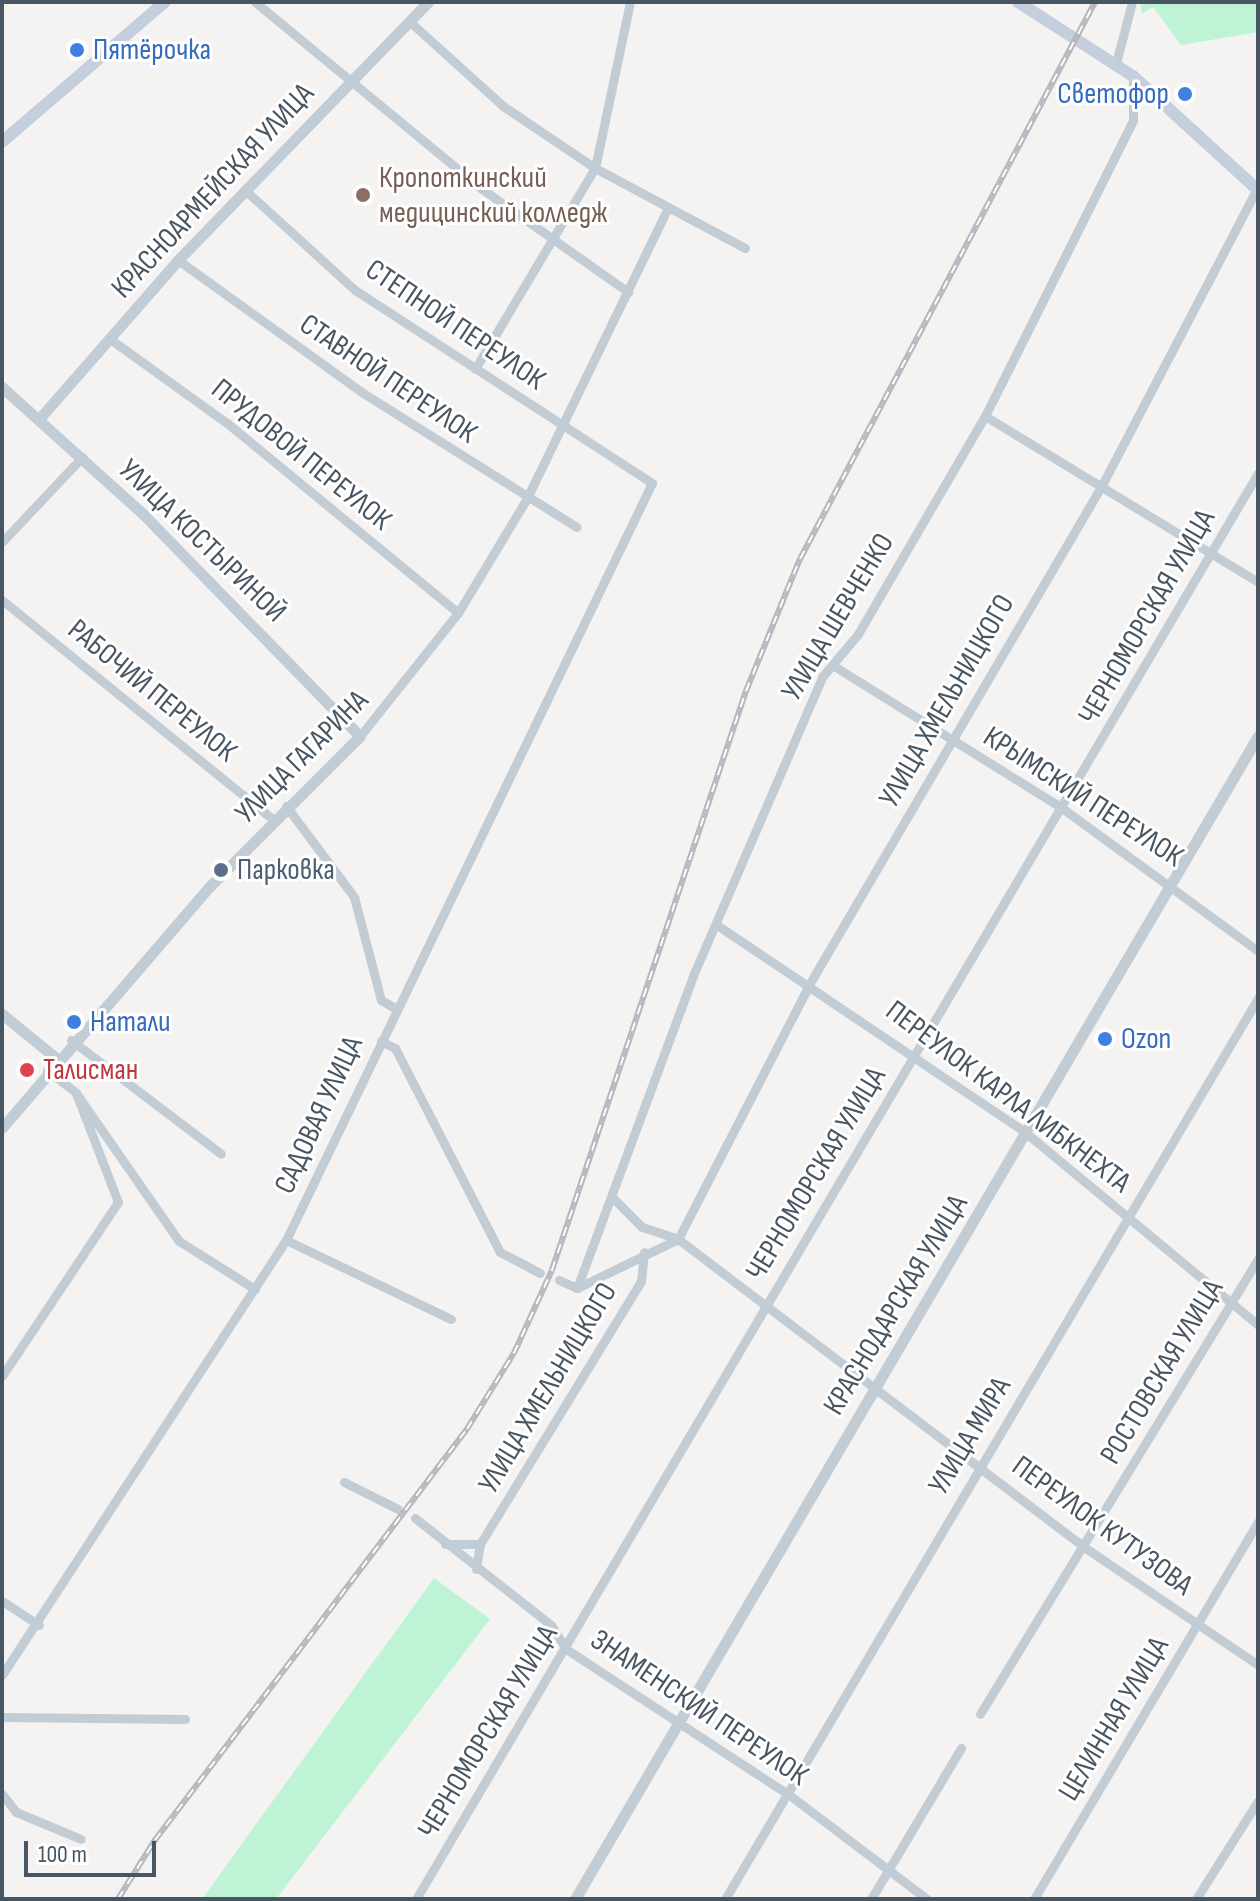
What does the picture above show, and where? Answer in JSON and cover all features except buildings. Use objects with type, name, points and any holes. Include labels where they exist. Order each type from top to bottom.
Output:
[{"type":"main road","points":[[2,142],[165,2]]},
{"type":"main road","points":[[1018,2],[1133,76],[1258,189]]},
{"type":"street","points":[[255,2],[555,242],[628,292]]},
{"type":"street","name":"КРАСНОАРМЕЙСКАЯ УЛИЦА","points":[[39,419],[178,260],[428,2]]},
{"type":"street","points":[[475,369],[555,242],[595,168],[630,2]]},
{"type":"street","points":[[1116,63],[1132,2]]},
{"type":"street","points":[[409,21],[503,106],[595,168],[667,210],[745,248]]},
{"type":"street","name":"УЛИЦА ШЕВЧЕНКО","points":[[577,1288],[779,772],[834,666],[985,416],[1133,120],[1133,76]]},
{"type":"street","name":"УЛИЦА ХМЕЛЬНИЦКОГО","points":[[678,1239],[810,983],[1102,485],[1258,189]]},
{"type":"street","name":"СТЕПНОЙ ПЕРЕУЛОК","points":[[245,190],[356,291],[652,483],[623,544]]},
{"type":"street","name":"УЛИЦА ГАГАРИНА","points":[[2,1128],[71,1040],[272,819],[360,736],[458,613],[566,428],[667,210]]},
{"type":"street","name":"СТАВНОЙ ПЕРЕУЛОК","points":[[178,260],[526,500],[577,527]]},
{"type":"street","name":"ПРУДОВОЙ ПЕРЕУЛОК","points":[[110,339],[227,423],[458,613]]},
{"type":"street","name":"УЛИЦА КОСТЫРИНОЙ","points":[[2,387],[82,457],[360,736]]},
{"type":"street","points":[[985,416],[1258,582]]},
{"type":"street","points":[[2,542],[82,457]]},
{"type":"street","name":"ЧЕРНОМОРСКАЯ УЛИЦА","points":[[416,1899],[1258,473]]},
{"type":"street","name":"САДОВАЯ УЛИЦА","points":[[2,1675],[39,1625],[286,1240],[395,1008],[623,544]]},
{"type":"street","name":"РАБОЧИЙ ПЕРЕУЛОК","points":[[2,600],[272,819]]},
{"type":"street","name":"КРЫМСКИЙ ПЕРЕУЛОК","points":[[834,666],[1062,808],[1172,883],[1258,951]]},
{"type":"street","name":"КРАСНОДАРСКАЯ УЛИЦА","points":[[575,1899],[1258,736]]},
{"type":"street","points":[[286,806],[354,897],[381,1000],[395,1008]]},
{"type":"street","name":"ПЕРЕУЛОК КАРЛА ЛИБКНЕХТА","points":[[717,925],[810,983],[1026,1133],[1258,1325]]},
{"type":"street","name":"УЛИЦА МИРА","points":[[725,1899],[1258,998]]},
{"type":"street","points":[[2,1014],[56,1058]]},
{"type":"street","points":[[71,1040],[221,1154]]},
{"type":"street","points":[[381,1041],[395,1048],[500,1252],[540,1273]]},
{"type":"street","points":[[47,1070],[76,1093],[179,1241],[255,1289]]},
{"type":"street","points":[[2,1376],[118,1202],[76,1093]]},
{"type":"street","name":"ПЕРЕУЛОК КУТУЗОВА","points":[[612,1197],[642,1227],[678,1239],[764,1308],[980,1466],[1084,1547],[1258,1665]]},
{"type":"street","points":[[559,1280],[577,1288],[644,1252],[678,1239]]},
{"type":"street","points":[[286,1240],[451,1319]]},
{"type":"street","name":"УЛИЦА ХМЕЛЬНИЦКОГО","points":[[476,1569],[480,1544],[641,1281],[644,1252]]},
{"type":"street","name":"РОСТОВСКАЯ УЛИЦА","points":[[980,1714],[1258,1259]]},
{"type":"street","points":[[344,1482],[398,1509]]},
{"type":"street","name":"ЗНАМЕНСКИЙ ПЕРЕУЛОК","points":[[415,1518],[551,1625],[566,1649],[788,1794],[927,1899]]},
{"type":"street","name":"ЦЕЛИННАЯ УЛИЦА","points":[[1034,1899],[1258,1522]]},
{"type":"street","points":[[445,1544],[480,1544]]},
{"type":"street","points":[[2,1601],[39,1625]]},
{"type":"street","points":[[2,1717],[185,1719]]},
{"type":"street","points":[[871,1899],[961,1748]]},
{"type":"street","points":[[2,1794],[16,1812],[81,1839]]},
{"type":"street","points":[[1196,1899],[1258,1801]]},
{"type":"green space","points":[[1140,2],[1258,2],[1258,32],[1181,45],[1153,7],[1142,14]]},
{"type":"green space","points":[[434,1578],[490,1619],[276,1899],[202,1899]]},
{"type":"railway","points":[[118,1899],[155,1840],[467,1429],[514,1353],[552,1270],[746,691],[800,559],[1095,2]]},
{"type":"place","name":"Пятёрочка","points":[[77,50]]},
{"type":"place","name":"Светофор","points":[[1185,94]]},
{"type":"place","name":"Кропоткинский медицинский колледж","points":[[363,195]]},
{"type":"place","name":"Парковка","points":[[221,870]]},
{"type":"place","name":"Натали","points":[[74,1022]]},
{"type":"place","name":"Ozon","points":[[1105,1039]]},
{"type":"place","name":"Талисман","points":[[27,1070]]}]
